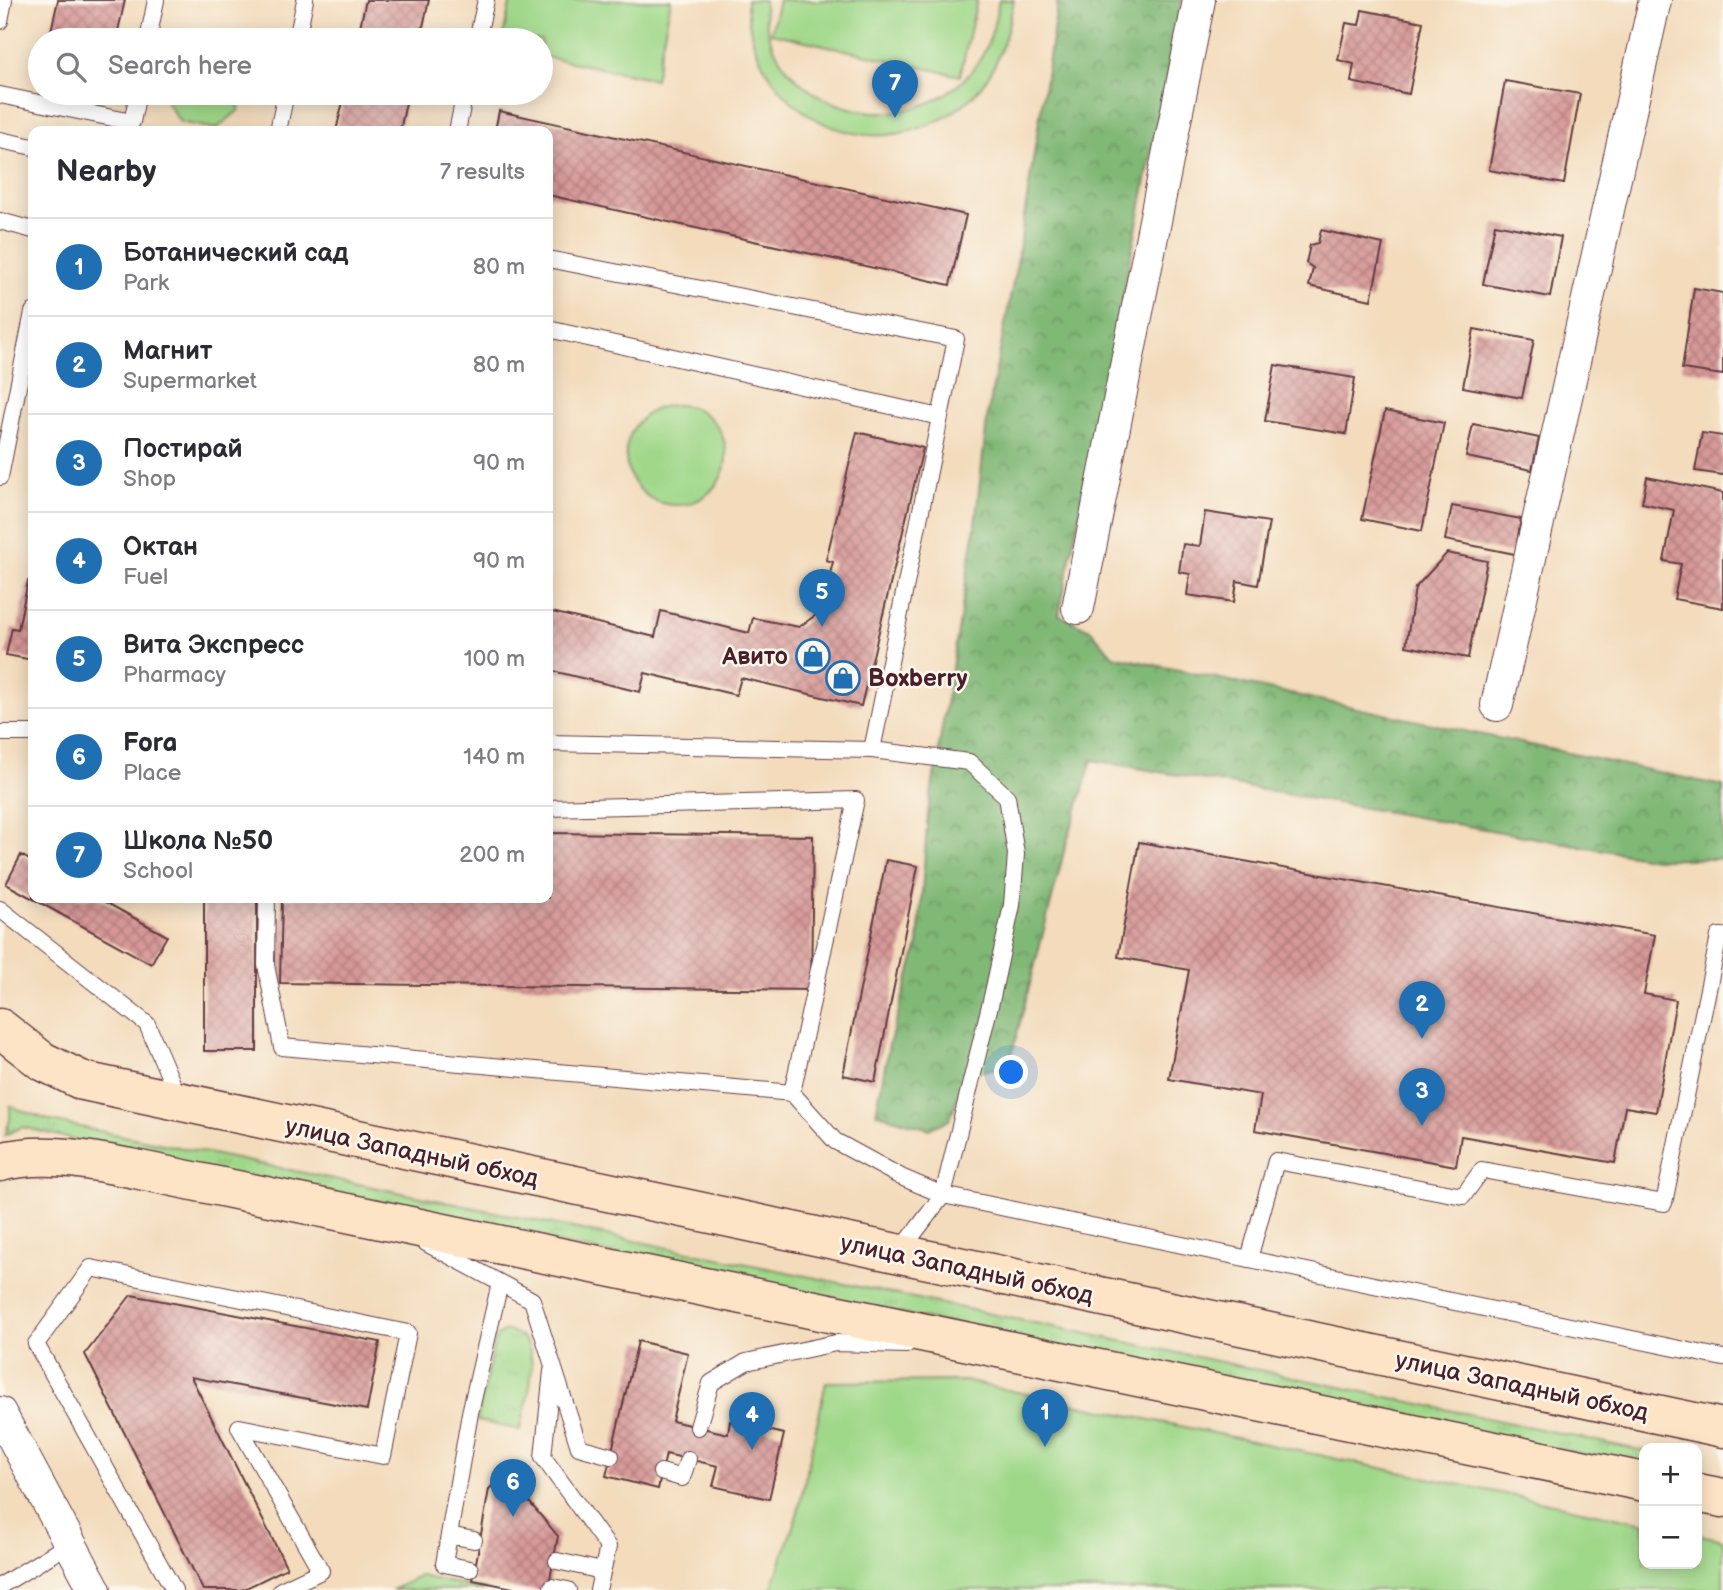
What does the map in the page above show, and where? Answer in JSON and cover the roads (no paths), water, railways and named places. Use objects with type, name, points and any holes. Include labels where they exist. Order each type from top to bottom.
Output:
[{"type":"main road","name":"улица Западный обход","points":[[0,1028],[42,1061],[83,1081],[1723,1428]]},
{"type":"main road","points":[[0,1162],[15,1158],[76,1158],[1639,1481]]},
{"type":"main road","points":[[1702,1494],[1723,1498]]},
{"type":"street","points":[[1078,608],[1199,0]]},
{"type":"street","points":[[1497,705],[1655,0]]},
{"type":"street","points":[[0,1413],[95,1590]]},
{"type":"lane","points":[[0,21],[4,0]]},
{"type":"lane","points":[[150,28],[156,0]]},
{"type":"lane","points":[[299,28],[305,0]]},
{"type":"lane","points":[[480,28],[486,0]]},
{"type":"lane","points":[[0,95],[28,101]]},
{"type":"lane","points":[[49,105],[132,122],[136,105]]},
{"type":"lane","points":[[279,126],[283,105]]},
{"type":"lane","points":[[458,126],[463,105]]},
{"type":"lane","points":[[0,140],[28,146]]},
{"type":"lane","points":[[0,221],[28,229]]},
{"type":"lane","points":[[553,260],[956,339],[872,750]]},
{"type":"lane","points":[[553,330],[940,417]]},
{"type":"lane","points":[[0,477],[28,337]]},
{"type":"lane","points":[[0,733],[28,733]]},
{"type":"lane","points":[[553,743],[872,750],[969,762],[1007,797],[1016,854],[1012,905],[992,997],[943,1195],[897,1255]]},
{"type":"lane","points":[[553,808],[856,800],[792,1093]]},
{"type":"lane","points":[[267,903],[266,965],[282,1047],[792,1093],[835,1141],[901,1177],[943,1195],[1723,1358]]},
{"type":"lane","points":[[0,909],[147,1024],[196,1106]]},
{"type":"lane","points":[[1249,1259],[1276,1161],[1463,1196],[1482,1170],[1664,1203],[1719,936],[1723,936]]},
{"type":"lane","points":[[384,1220],[532,1300],[579,1447],[611,1456]]},
{"type":"lane","points":[[174,1590],[36,1344],[91,1268],[408,1334],[383,1455],[239,1427],[321,1571],[281,1590]]},
{"type":"lane","points":[[470,1569],[444,1564],[470,1413],[500,1283]]},
{"type":"lane","points":[[698,1427],[711,1383],[746,1362],[836,1343],[995,1348]]},
{"type":"lane","points":[[553,1366],[543,1457],[608,1547],[598,1590]]},
{"type":"lane","points":[[662,1472],[682,1478],[688,1459]]},
{"type":"lane","points":[[449,1535],[474,1540]]},
{"type":"lane","points":[[0,1586],[69,1544]]},
{"type":"lane","points":[[557,1561],[602,1571]]},
{"type":"place","name":"Школа №50","points":[[895,118]]},
{"type":"place","name":"Вита Экспресс","points":[[822,627]]},
{"type":"place","name":"Авито","points":[[813,656]]},
{"type":"place","name":"Boxberry","points":[[843,678]]},
{"type":"place","name":"Магнит","points":[[1422,1039]]},
{"type":"place","name":"Постирай","points":[[1422,1126]]},
{"type":"place","name":"Ботанический сад","points":[[1045,1447]]},
{"type":"place","name":"Октан","points":[[752,1450]]},
{"type":"place","name":"Fora","points":[[513,1517]]}]
